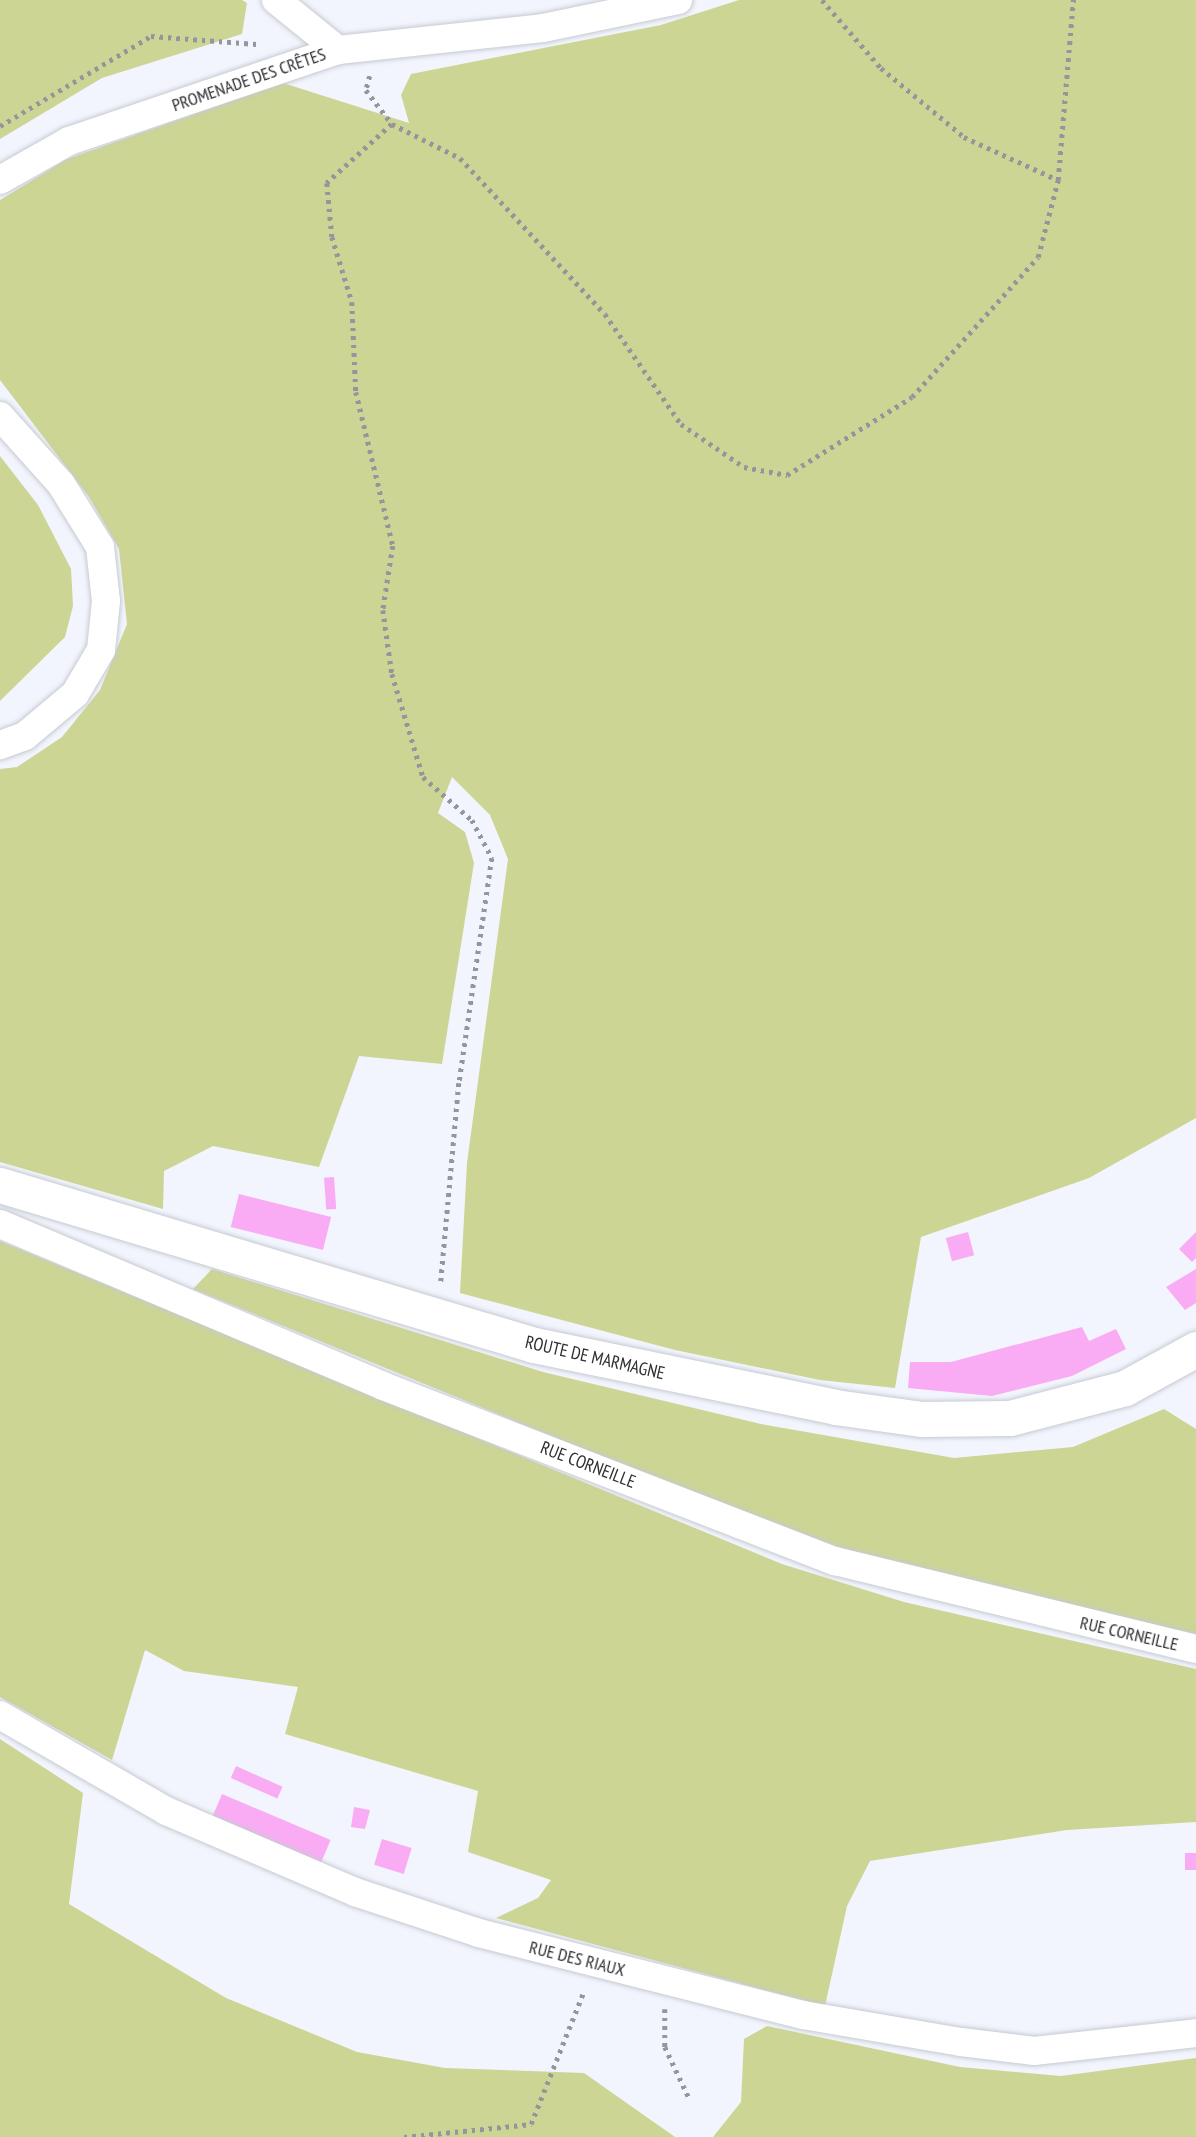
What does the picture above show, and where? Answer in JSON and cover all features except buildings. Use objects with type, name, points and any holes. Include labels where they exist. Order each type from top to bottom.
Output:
[{"type":"street","points":[[276,0],[338,50]]},
{"type":"street","name":"PROMENADE DES CRÊTES","points":[[0,180],[69,141],[338,50],[377,48],[543,28],[678,0]]},
{"type":"street","points":[[0,416],[61,484],[100,547],[106,601],[101,649],[75,694],[25,736],[0,745]]},
{"type":"street","name":"ROUTE DE MARMAGNE","points":[[0,1185],[436,1318],[717,1385],[922,1419],[1010,1418],[1058,1408],[1125,1388],[1196,1349]]},
{"type":"street","name":"RUE CORNEILLE","points":[[0,1224],[383,1386],[835,1561],[1196,1649]]},
{"type":"street","name":"RUE DES RIAUX","points":[[0,1715],[166,1811],[355,1892],[591,1962],[803,2015],[1034,2052],[1196,2033]]},
{"type":"path","points":[[822,0],[881,68],[964,137],[1058,180]]},
{"type":"path","points":[[377,48],[366,90],[392,124],[460,158],[605,314],[681,424],[744,467],[787,475],[912,397],[1038,257],[1058,180],[1073,0]]},
{"type":"path","points":[[0,126],[151,36],[271,45]]},
{"type":"path","points":[[392,124],[327,183],[332,237],[352,302],[356,392],[393,546],[383,610],[392,674],[423,777],[472,820],[492,858],[459,1083],[436,1318]]},
{"type":"path","points":[[404,2137],[531,2124],[591,1962]]},
{"type":"path","points":[[665,1981],[665,2047],[690,2100]]},
{"type":"green space","points":[[0,0],[242,0],[247,3],[242,34],[102,78],[0,139]]},
{"type":"green space","points":[[739,0],[1196,0],[1196,1118],[1089,1178],[921,1237],[895,1388],[820,1380],[675,1350],[460,1293],[467,1163],[508,859],[490,815],[452,777],[438,813],[465,832],[474,863],[442,1064],[359,1056],[319,1167],[213,1146],[164,1171],[163,1209],[0,1162],[0,769],[17,767],[62,737],[100,690],[127,624],[119,549],[89,497],[0,380],[0,200],[67,159],[283,83],[409,123],[401,95],[411,74],[661,25]]},
{"type":"green space","points":[[0,456],[38,505],[71,569],[73,606],[65,637],[0,701]]},
{"type":"green space","points":[[0,1241],[782,1564],[904,1602],[1196,1669],[1196,1822],[1067,1830],[870,1861],[847,1906],[825,2006],[496,1918],[538,1898],[551,1880],[468,1852],[478,1791],[285,1734],[298,1687],[184,1671],[145,1650],[112,1760],[0,1697]]},
{"type":"green space","points":[[212,1269],[543,1372],[761,1424],[954,1458],[1073,1447],[1164,1409],[1196,1429],[1196,1634],[834,1552],[193,1289]]},
{"type":"green space","points":[[0,1739],[83,1793],[69,1904],[226,1998],[357,2052],[445,2068],[584,2073],[675,2137],[0,2137]]},
{"type":"green space","points":[[767,2026],[960,2067],[1061,2076],[1196,2058],[1196,2137],[713,2137],[741,2102],[744,2039]]}]
